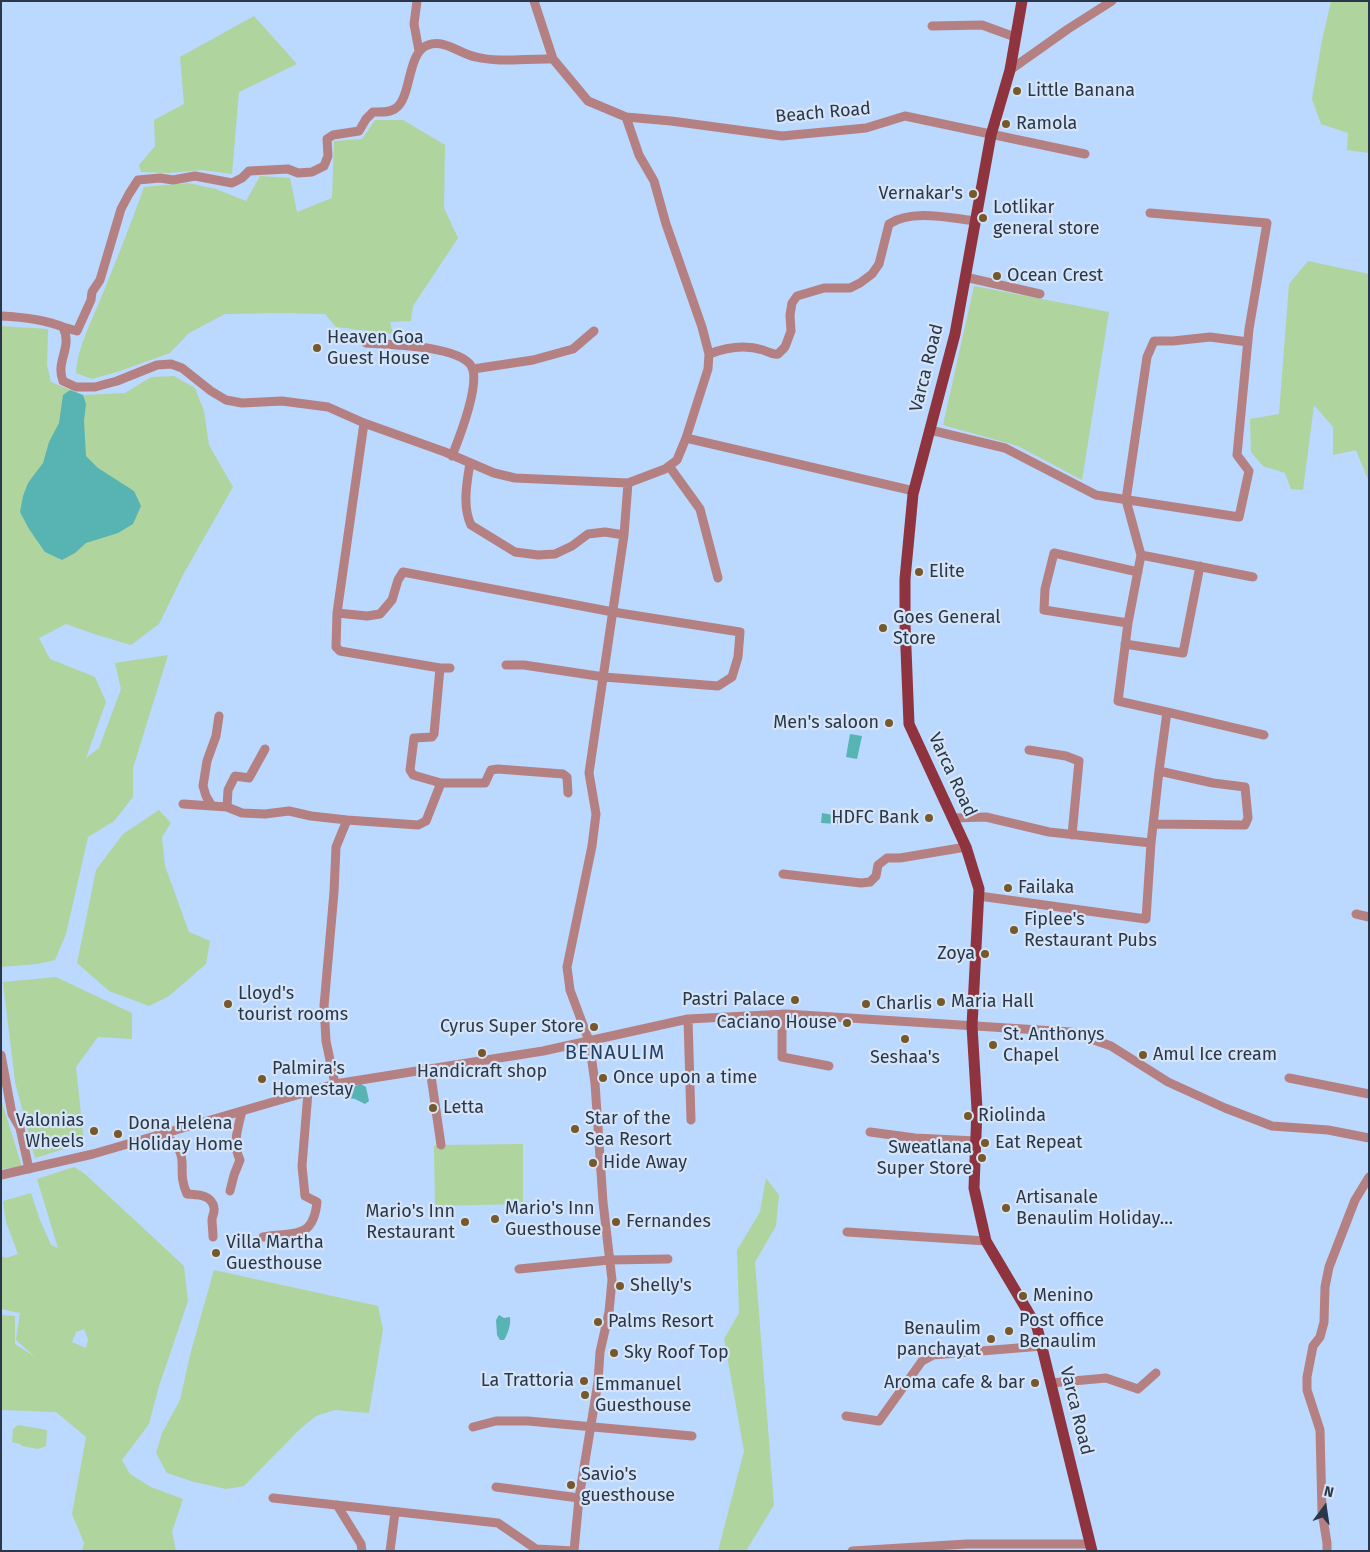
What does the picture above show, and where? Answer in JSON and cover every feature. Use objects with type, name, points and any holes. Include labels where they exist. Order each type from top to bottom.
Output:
[{"type":"main road","name":"Varca Road","points":[[1022,1],[1010,70],[991,135],[955,334],[914,491],[905,579],[909,724],[966,847],[979,889],[972,1026],[977,1108],[974,1188],[986,1241],[1037,1327],[1091,1548]]},
{"type":"street","points":[[1,316],[22,317],[51,322],[78,331],[91,300],[92,292],[100,280],[122,209],[138,180],[160,178],[172,180],[195,176],[232,183],[242,178],[249,171],[288,169],[298,173],[312,172],[324,166],[328,156],[327,139],[332,135],[360,130],[366,119],[373,112],[386,112],[396,109],[402,100],[419,51],[414,24],[416,1]]},
{"type":"street","points":[[419,51],[428,45],[440,43],[474,57],[488,59],[553,59],[534,1]]},
{"type":"street","points":[[1010,70],[1112,1]]},
{"type":"street","points":[[932,26],[982,25],[1016,37]]},
{"type":"street","name":"Beach Road","points":[[553,59],[588,101],[626,117],[672,121],[782,136],[866,128],[905,116],[1085,154]]},
{"type":"street","points":[[63,327],[67,335],[67,342],[60,373],[63,381],[76,387],[95,387],[117,382],[157,365],[171,364],[182,368],[211,391],[226,400],[242,403],[282,401],[328,407],[364,423],[494,473],[515,478],[628,483],[665,469],[677,460],[686,438],[708,368],[709,354],[702,327],[666,224],[654,181],[639,155],[626,117]]},
{"type":"street","points":[[930,430],[1005,448],[1096,495],[1239,517],[1249,471],[1237,455],[1248,342],[1267,223],[1150,213]]},
{"type":"street","points":[[709,354],[726,347],[746,347],[778,354],[785,347],[791,331],[790,315],[792,303],[797,296],[824,288],[850,288],[872,274],[879,264],[889,224],[897,219],[929,216],[976,221]]},
{"type":"street","points":[[965,277],[1040,294]]},
{"type":"street","points":[[473,369],[534,360],[573,349],[594,331]]},
{"type":"street","points":[[1248,342],[1210,337],[1154,341],[1148,357],[1126,500],[1141,554],[1128,623],[1118,701],[1264,735]]},
{"type":"street","points":[[366,344],[428,348],[449,352],[465,359],[473,369],[474,381],[470,400],[452,456]]},
{"type":"street","points":[[364,423],[339,595],[336,647],[340,651],[440,668],[450,668]]},
{"type":"street","points":[[686,438],[914,491]]},
{"type":"street","points":[[470,463],[466,490],[467,518],[470,525],[515,552],[538,555],[555,554],[572,546],[588,534],[605,532],[624,535]]},
{"type":"street","points":[[669,466],[700,509],[718,578]]},
{"type":"street","points":[[273,1498],[498,1523],[536,1549],[574,1551],[579,1498],[598,1382],[600,1352],[609,1312],[612,1280],[603,1202],[595,1083],[589,1041],[570,990],[567,967],[592,846],[596,814],[589,772],[624,535],[628,483]]},
{"type":"street","points":[[1128,623],[1044,610],[1045,589],[1054,553],[1138,572]]},
{"type":"street","points":[[1141,554],[1253,577]]},
{"type":"street","points":[[1125,644],[1183,653],[1200,566]]},
{"type":"street","points":[[338,613],[367,616],[380,614],[392,600],[398,580],[403,572],[613,612],[740,632],[738,657],[732,677],[718,686],[604,676],[524,665],[506,665]]},
{"type":"street","points":[[440,668],[434,734],[432,738],[414,738],[410,770],[413,775],[441,783],[485,783],[491,770],[498,768],[562,774],[567,777],[568,793]]},
{"type":"street","points":[[979,896],[1146,919],[1151,843],[1166,712]]},
{"type":"street","points":[[212,806],[203,786],[207,761],[216,736],[219,716]]},
{"type":"street","points":[[228,807],[228,790],[236,776],[249,778],[265,749]]},
{"type":"street","points":[[1029,750],[1066,756],[1079,761],[1072,835]]},
{"type":"street","points":[[1153,824],[1245,825],[1248,818],[1245,787],[1213,783],[1159,771]]},
{"type":"street","points":[[184,804],[228,807],[242,813],[265,814],[290,811],[311,816],[347,820],[418,825],[426,821],[441,783]]},
{"type":"street","points":[[953,818],[986,817],[1049,832],[1151,843]]},
{"type":"street","points":[[335,1084],[326,1041],[324,1006],[336,847],[347,820]]},
{"type":"street","points":[[783,874],[861,883],[870,882],[876,876],[878,865],[887,858],[900,858],[966,847]]},
{"type":"street","points":[[1356,914],[1369,917]]},
{"type":"street","points":[[782,1014],[782,1056],[829,1066]]},
{"type":"street","points":[[1,1175],[93,1154],[335,1084],[543,1051],[688,1019],[782,1014],[1071,1032],[1111,1046],[1168,1082],[1225,1108],[1272,1126],[1328,1130],[1369,1138]]},
{"type":"street","points":[[688,1019],[691,1120]]},
{"type":"street","points":[[1,1055],[12,1114],[20,1128],[29,1169]]},
{"type":"street","points":[[430,1069],[440,1145]]},
{"type":"street","points":[[1289,1078],[1369,1094]]},
{"type":"street","points":[[263,1237],[276,1234],[291,1235],[302,1232],[311,1223],[316,1212],[317,1202],[304,1196],[302,1166],[308,1092]]},
{"type":"street","points":[[230,1191],[240,1160],[235,1151],[236,1136],[242,1111]]},
{"type":"street","points":[[870,1132],[915,1138],[976,1141]]},
{"type":"street","points":[[163,1134],[174,1142],[181,1152],[181,1178],[187,1194],[203,1196],[214,1205],[212,1219],[213,1236]]},
{"type":"street","points":[[1327,1551],[1322,1512],[1320,1430],[1307,1390],[1308,1365],[1313,1346],[1320,1337],[1324,1322],[1325,1287],[1329,1267],[1354,1200],[1369,1177]]},
{"type":"street","points":[[847,1232],[986,1241]]},
{"type":"street","points":[[519,1269],[609,1260],[668,1259]]},
{"type":"street","points":[[846,1416],[880,1421],[922,1361],[933,1355],[1042,1346]]},
{"type":"street","points":[[1051,1383],[1106,1378],[1138,1389],[1156,1373]]},
{"type":"street","points":[[473,1427],[496,1420],[528,1421],[692,1436]]},
{"type":"street","points":[[496,1487],[579,1498]]},
{"type":"street","points":[[337,1505],[361,1544],[362,1551]]},
{"type":"street","points":[[390,1551],[395,1512]]},
{"type":"street","points":[[852,1551],[967,1544],[1091,1548]]},
{"type":"shaded area","points":[[1331,1],[1369,1],[1369,153],[1347,150],[1348,133],[1321,124],[1312,99]]},
{"type":"shaded area","points":[[254,16],[297,64],[239,92],[232,174],[202,170],[168,173],[141,172],[139,165],[155,146],[154,120],[184,104],[180,57]]},
{"type":"shaded area","points":[[375,120],[403,120],[445,145],[444,208],[458,238],[413,306],[411,321],[390,322],[393,334],[336,327],[325,314],[225,314],[189,333],[170,353],[92,379],[76,373],[85,335],[144,187],[188,183],[216,189],[246,201],[260,176],[290,178],[297,212],[332,198],[334,141],[362,139]]},
{"type":"shaded area","points":[[1308,261],[1369,274],[1369,482],[1356,450],[1333,455],[1333,427],[1314,405],[1303,490],[1291,489],[1285,473],[1263,466],[1251,452],[1250,419],[1279,414],[1289,284]]},
{"type":"shaded area","points":[[974,286],[1109,312],[1082,480],[1018,446],[943,425]]},
{"type":"shaded area","points":[[1,326],[48,329],[47,365],[51,382],[83,395],[125,393],[151,377],[174,376],[195,388],[204,411],[209,445],[233,487],[184,573],[159,624],[131,645],[66,624],[39,638],[50,659],[95,677],[106,702],[86,758],[99,748],[121,689],[115,663],[168,655],[133,768],[133,797],[114,821],[88,837],[66,934],[55,960],[37,964],[1,967]]},
{"type":"shaded area","points":[[70,390],[83,395],[86,404],[84,421],[86,456],[98,468],[134,491],[141,506],[133,524],[118,533],[86,543],[75,553],[62,560],[45,552],[20,512],[28,483],[43,463],[49,442],[59,423],[63,395]]},
{"type":"shaded area","points":[[850,734],[862,736],[857,759],[846,757]]},
{"type":"shaded area","points":[[159,810],[171,823],[162,837],[165,866],[189,932],[210,941],[206,964],[169,996],[149,1006],[109,991],[77,963],[96,870],[123,834]]},
{"type":"shaded area","points":[[822,813],[839,816],[838,824],[821,823]]},
{"type":"shaded area","points":[[56,977],[132,1013],[132,1039],[98,1037],[76,1067],[84,1143],[35,1158],[15,1082],[3,982]]},
{"type":"shaded area","points":[[361,1084],[366,1087],[369,1101],[365,1104],[355,1099],[342,1097],[344,1090]]},
{"type":"shaded area","points":[[1,1099],[22,1167],[1,1169]]},
{"type":"shaded area","points":[[523,1144],[523,1204],[435,1206],[434,1146]]},
{"type":"shaded area","points":[[74,1167],[85,1174],[184,1266],[188,1301],[159,1386],[149,1424],[122,1460],[130,1474],[151,1487],[183,1499],[172,1532],[176,1551],[82,1551],[84,1543],[72,1514],[86,1437],[56,1412],[1,1410],[1,1315],[15,1316],[15,1344],[35,1357],[16,1340],[20,1313],[1,1309],[1,1256],[6,1258],[18,1254],[6,1222],[3,1201],[31,1193],[51,1245],[58,1248],[37,1179]],"holes":[[[84,1329],[88,1339],[86,1348],[72,1342],[76,1332]]]},
{"type":"shaded area","points":[[766,1178],[779,1195],[776,1226],[755,1262],[774,1505],[746,1551],[718,1551],[744,1451],[724,1339],[739,1313],[737,1250],[760,1212]]},
{"type":"shaded area","points":[[214,1270],[378,1306],[383,1329],[369,1413],[335,1410],[316,1416],[300,1429],[244,1486],[226,1489],[194,1482],[167,1473],[156,1453],[162,1433],[180,1400],[190,1355]]},
{"type":"shaded area","points":[[499,1315],[504,1318],[510,1317],[509,1329],[504,1340],[500,1340],[497,1335],[496,1320]]},
{"type":"shaded area","points":[[18,1425],[47,1430],[46,1446],[38,1449],[12,1442],[13,1429]]},
{"type":"place","name":"Little Banana","points":[[1017,91]]},
{"type":"place","name":"Ramola","points":[[1006,124]]},
{"type":"place","name":"Vernakar's","points":[[973,194]]},
{"type":"place","name":"Lotlikar general store","points":[[983,218]]},
{"type":"place","name":"Ocean Crest","points":[[997,276]]},
{"type":"place","name":"Heaven Goa Guest House","points":[[317,348]]},
{"type":"place","name":"Elite","points":[[919,572]]},
{"type":"place","name":"Goes General Store","points":[[883,628]]},
{"type":"place","name":"Men's saloon","points":[[889,723]]},
{"type":"place","name":"HDFC Bank","points":[[929,818]]},
{"type":"place","name":"Failaka","points":[[1008,888]]},
{"type":"place","name":"Fiplee's Restaurant Pubs","points":[[1014,930]]},
{"type":"place","name":"Zoya","points":[[985,954]]},
{"type":"place","name":"Pastri Palace","points":[[795,1000]]},
{"type":"place","name":"Maria Hall","points":[[941,1002]]},
{"type":"place","name":"Lloyd's tourist rooms","points":[[228,1004]]},
{"type":"place","name":"Charlis","points":[[866,1004]]},
{"type":"place","name":"Caciano House","points":[[847,1023]]},
{"type":"place","name":"Cyrus Super Store","points":[[594,1027]]},
{"type":"place","name":"Seshaa's","points":[[905,1039]]},
{"type":"place","name":"St. Anthonys Chapel","points":[[993,1045]]},
{"type":"place","name":"Handicraft shop","points":[[482,1053]]},
{"type":"place","name":"Amul Ice cream","points":[[1143,1055]]},
{"type":"place","name":"Once upon a time","points":[[603,1078]]},
{"type":"place","name":"Palmira's Homestay","points":[[262,1079]]},
{"type":"place","name":"Letta","points":[[433,1108]]},
{"type":"place","name":"Riolinda","points":[[968,1116]]},
{"type":"place","name":"Star of the Sea Resort","points":[[575,1129]]},
{"type":"place","name":"Valonias Wheels","points":[[94,1131]]},
{"type":"place","name":"Dona Helena Holiday Home","points":[[118,1134]]},
{"type":"place","name":"Eat Repeat","points":[[985,1143]]},
{"type":"place","name":"Sweatlana Super Store","points":[[982,1158]]},
{"type":"place","name":"Hide Away","points":[[593,1163]]},
{"type":"place","name":"Artisanale Benaulim Holiday…","points":[[1006,1208]]},
{"type":"place","name":"Mario's Inn Guesthouse","points":[[495,1219]]},
{"type":"place","name":"Mario's Inn Restaurant","points":[[465,1222]]},
{"type":"place","name":"Fernandes","points":[[616,1222]]},
{"type":"place","name":"Villa Martha Guesthouse","points":[[216,1253]]},
{"type":"place","name":"Shelly's","points":[[620,1286]]},
{"type":"place","name":"Menino","points":[[1023,1296]]},
{"type":"place","name":"Palms Resort","points":[[598,1322]]},
{"type":"place","name":"Post office Benaulim","points":[[1009,1331]]},
{"type":"place","name":"Benaulim panchayat","points":[[991,1339]]},
{"type":"place","name":"Sky Roof Top","points":[[614,1353]]},
{"type":"place","name":"La Trattoria","points":[[584,1381]]},
{"type":"place","name":"Aroma cafe & bar","points":[[1035,1383]]},
{"type":"place","name":"Emmanuel Guesthouse","points":[[585,1395]]},
{"type":"place","name":"Savio's guesthouse","points":[[571,1485]]},
{"type":"district","name":"BENAULIM","points":[[615,1053]]}]
